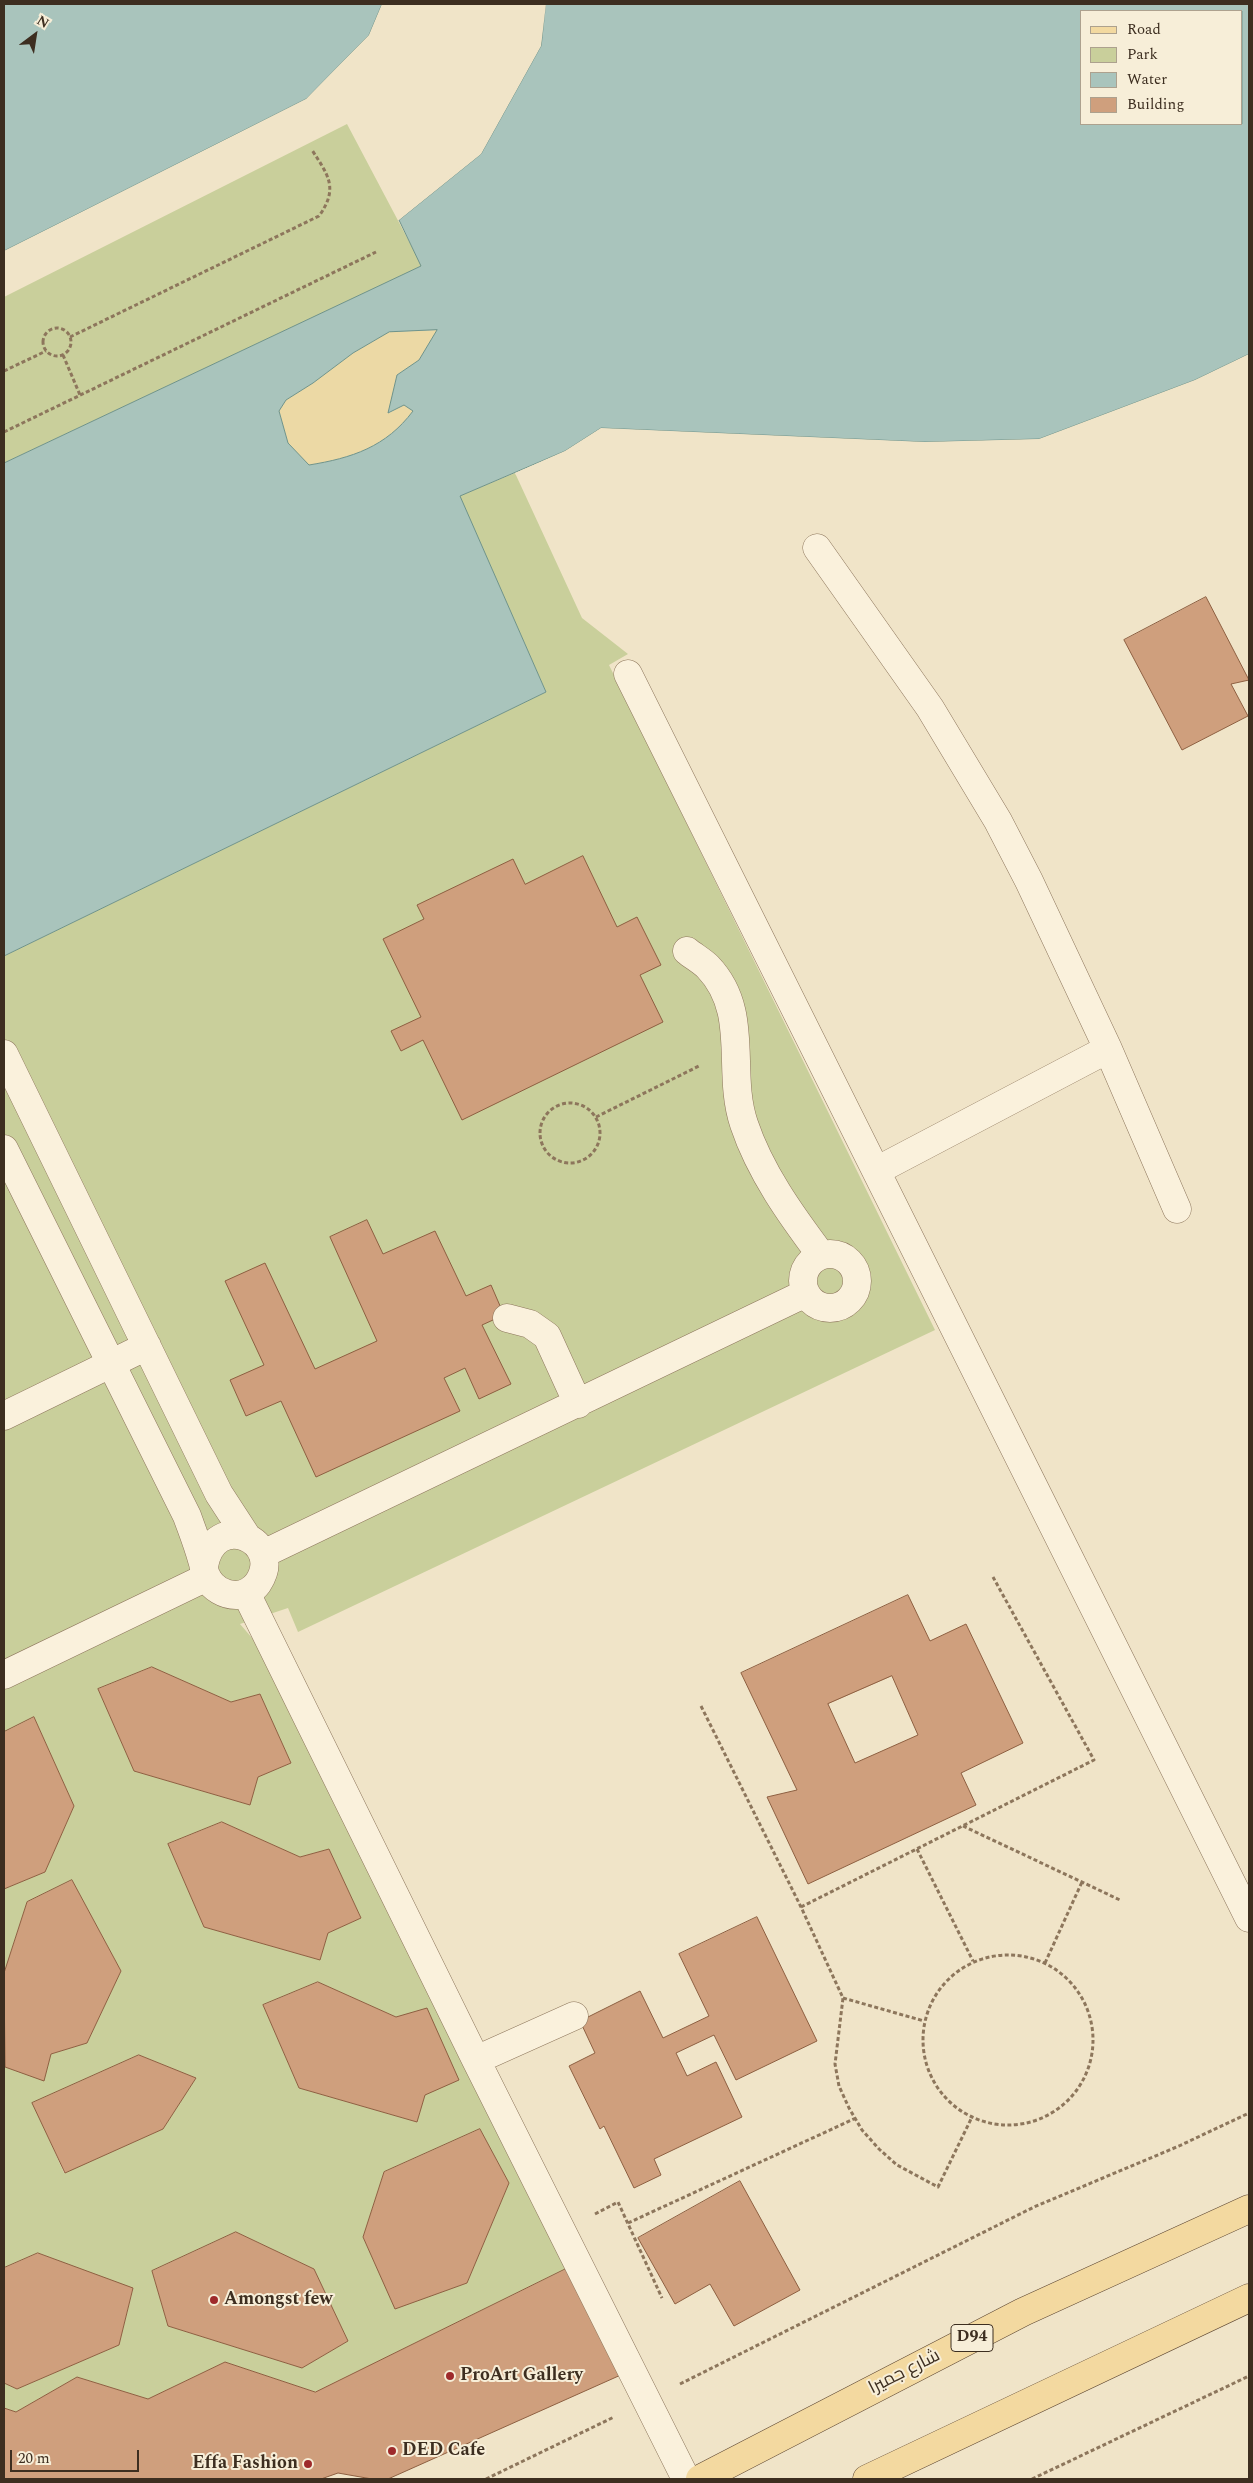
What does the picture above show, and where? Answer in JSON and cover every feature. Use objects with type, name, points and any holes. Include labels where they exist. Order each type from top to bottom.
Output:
[{"type":"main road","name":"شارع جميرا","points":[[700,2479],[1023,2312],[1249,2209]]},
{"type":"main road","points":[[867,2479],[901,2472],[1249,2298]]},
{"type":"street","points":[[818,548],[930,708],[975,780],[1029,881],[1108,1049],[1177,1209]]},
{"type":"street","points":[[628,674],[1249,1918]]},
{"type":"street","points":[[686,951],[708,967],[721,985],[731,1005],[736,1027],[738,1100],[751,1143],[779,1194],[821,1255]]},
{"type":"street","points":[[876,1171],[1108,1049]]},
{"type":"street","points":[[4,1054],[219,1494],[255,1546],[265,1566],[256,1586],[246,1593],[235,1595],[224,1593],[214,1586],[205,1571],[187,1516],[4,1149]]},
{"type":"street","points":[[834,1254],[845,1258],[854,1267],[858,1278],[856,1291],[850,1301],[839,1307],[827,1308],[815,1304],[806,1293],[802,1284],[804,1271],[811,1261],[821,1255],[834,1254]]},
{"type":"street","points":[[255,1546],[578,1404],[806,1293]]},
{"type":"street","points":[[506,1318],[530,1324],[547,1336],[578,1404]]},
{"type":"street","points":[[4,1416],[147,1346]]},
{"type":"street","points":[[205,1571],[206,1554],[212,1544],[222,1536],[234,1534],[255,1546]]},
{"type":"street","points":[[4,1675],[205,1571]]},
{"type":"street","points":[[246,1593],[476,2060],[686,2479]]},
{"type":"street","points":[[476,2060],[574,2016]]},
{"type":"path","points":[[70,337],[319,216],[327,204],[330,183],[328,175],[312,150]]},
{"type":"path","points":[[4,432],[376,252]]},
{"type":"path","points":[[58,328],[66,331],[70,337],[71,345],[63,355],[57,357],[46,351],[43,344],[45,336],[51,330],[58,328]]},
{"type":"path","points":[[4,371],[46,351]]},
{"type":"path","points":[[63,355],[80,395]]},
{"type":"path","points":[[596,1117],[736,1047]]},
{"type":"path","points":[[563,1103],[576,1103],[588,1108],[596,1117],[600,1129],[600,1142],[593,1153],[583,1160],[570,1163],[558,1160],[548,1153],[541,1142],[540,1130],[543,1118],[552,1108],[563,1103]]},
{"type":"path","points":[[801,1906],[1094,1760],[994,1577]]},
{"type":"path","points":[[701,1706],[801,1906],[843,1998],[835,2064],[839,2086],[856,2118],[879,2149],[897,2165],[938,2187],[972,2117]]},
{"type":"path","points":[[963,1826],[1120,1900]]},
{"type":"path","points":[[917,1849],[973,1961]]},
{"type":"path","points":[[1046,1963],[1082,1882]]},
{"type":"path","points":[[1009,1954],[1046,1963],[1061,1973],[1074,1987],[1084,2003],[1091,2020],[1093,2040],[1091,2058],[1085,2076],[1075,2092],[1062,2106],[1046,2116],[1010,2125],[990,2123],[972,2117],[956,2107],[942,2094],[931,2077],[924,2059],[922,2040],[924,2021],[931,2002],[941,1986],[955,1972],[973,1961],[1009,1954]]},
{"type":"path","points":[[843,1998],[924,2021]]},
{"type":"path","points":[[486,2479],[646,2402],[1034,2207],[1179,2146],[1249,2113]]},
{"type":"path","points":[[628,2223],[856,2118]]},
{"type":"path","points":[[561,2230],[618,2202],[662,2298]]},
{"type":"path","points":[[1032,2479],[1249,2376]]},
{"type":"green space","points":[[347,124],[422,266],[4,463],[4,297]]},
{"type":"green space","points":[[515,473],[582,618],[628,654],[609,665],[935,1330],[298,1632],[288,1608],[240,1624],[265,1653],[570,2267],[315,2392],[225,2362],[148,2399],[77,2377],[16,2412],[4,2408],[4,2383],[17,2389],[119,2345],[133,2289],[38,2253],[4,2268],[4,2061],[5,2067],[44,2080],[51,2054],[87,2043],[121,1971],[72,1880],[27,1902],[4,1973],[4,1889],[45,1872],[74,1806],[34,1717],[4,1732],[4,956],[546,692],[459,496]],"holes":[[[152,1667],[231,1702],[260,1694],[291,1763],[258,1777],[250,1805],[134,1771],[98,1689]],[[222,1822],[300,1857],[329,1849],[361,1918],[328,1933],[320,1960],[204,1927],[168,1844]],[[318,1982],[396,2017],[425,2095],[417,2122],[299,2088],[263,2005]],[[139,2055],[196,2078],[163,2129],[64,2173],[33,2103]],[[480,2129],[509,2183],[467,2283],[396,2308],[363,2237],[384,2172]],[[236,2232],[314,2269],[348,2341],[302,2368],[168,2326],[152,2271]]]},
{"type":"sand","points":[[438,330],[419,360],[397,375],[389,413],[404,405],[413,411],[391,434],[367,449],[339,459],[308,465],[288,443],[279,411],[286,400],[313,383],[353,353],[389,332]]},
{"type":"water","points":[[4,4],[382,4],[369,35],[306,99],[4,251]]},
{"type":"water","points":[[546,4],[1249,4],[1249,354],[1195,380],[1039,439],[925,442],[601,428],[565,451],[460,496],[546,692],[4,956],[4,463],[421,266],[399,220],[481,154],[541,46]],"holes":[[[437,330],[419,360],[397,375],[388,413],[404,405],[413,411],[403,423],[380,442],[340,459],[309,465],[288,443],[279,411],[286,400],[313,383],[353,353],[389,332]]]},
{"type":"pier","points":[[382,4],[384,4],[371,36],[308,101],[4,253],[4,251],[306,99],[369,35]]},
{"type":"pier","points":[[543,4],[546,4],[541,46],[481,154],[399,220],[398,218],[479,152],[538,45]]},
{"type":"pier","points":[[1249,354],[1249,356],[1195,382],[1039,442],[925,445],[602,430],[566,453],[516,475],[515,473],[565,451],[601,428],[925,442],[1039,439],[1195,380]]},
{"type":"building","points":[[1206,597],[1249,680],[1231,684],[1248,716],[1182,750],[1124,640]]},
{"type":"building","points":[[583,856],[617,927],[637,917],[661,965],[640,975],[663,1022],[462,1120],[423,1040],[401,1051],[391,1031],[421,1017],[383,939],[424,919],[417,905],[513,859],[525,884]]},
{"type":"building","points":[[367,1220],[383,1254],[435,1231],[466,1296],[491,1285],[504,1315],[482,1325],[511,1384],[479,1399],[465,1368],[444,1378],[460,1411],[316,1477],[281,1401],[246,1416],[230,1380],[264,1365],[225,1281],[265,1263],[315,1369],[377,1341],[330,1237]]},
{"type":"building","points":[[908,1595],[930,1641],[966,1624],[1023,1743],[961,1773],[976,1805],[808,1884],[767,1797],[797,1790],[741,1673]],"holes":[[[892,1676],[918,1735],[855,1763],[828,1704]]]},
{"type":"building","points":[[152,1667],[231,1702],[260,1694],[291,1763],[258,1777],[250,1805],[134,1771],[98,1689]]},
{"type":"building","points":[[34,1717],[74,1806],[45,1872],[4,1889],[4,1732]]},
{"type":"building","points":[[222,1822],[300,1857],[329,1849],[361,1918],[328,1933],[320,1960],[204,1927],[168,1844]]},
{"type":"building","points":[[72,1880],[121,1971],[87,2043],[51,2054],[44,2081],[5,2067],[4,1973],[27,1902]]},
{"type":"building","points":[[757,1917],[817,2041],[736,2080],[714,2035],[676,2053],[687,2076],[716,2062],[742,2117],[654,2159],[661,2175],[634,2188],[604,2126],[600,2129],[569,2066],[595,2053],[580,2021],[640,1991],[663,2038],[709,2016],[679,1954]]},
{"type":"building","points":[[318,1982],[396,2017],[427,2008],[459,2080],[425,2095],[417,2122],[299,2088],[263,2005]]},
{"type":"building","points":[[139,2055],[196,2078],[163,2129],[65,2173],[32,2103]]},
{"type":"building","points":[[480,2129],[509,2183],[467,2283],[395,2309],[363,2237],[384,2172]]},
{"type":"building","points":[[740,2181],[800,2290],[734,2326],[710,2284],[675,2304],[638,2238]]},
{"type":"building","points":[[236,2232],[314,2269],[348,2341],[302,2368],[168,2326],[152,2271]]},
{"type":"building","points":[[38,2253],[133,2288],[119,2345],[17,2389],[4,2383],[4,2268]]},
{"type":"building","points":[[570,2267],[623,2374],[388,2479],[372,2479],[338,2473],[321,2479],[4,2479],[4,2408],[16,2412],[77,2377],[148,2399],[225,2362],[315,2392]]},
{"type":"place","name":"Amongst few","points":[[214,2300]]},
{"type":"place","name":"ProArt Gallery","points":[[450,2376]]},
{"type":"place","name":"DED Cafe","points":[[392,2451]]},
{"type":"place","name":"Effa Fashion","points":[[308,2464]]}]
